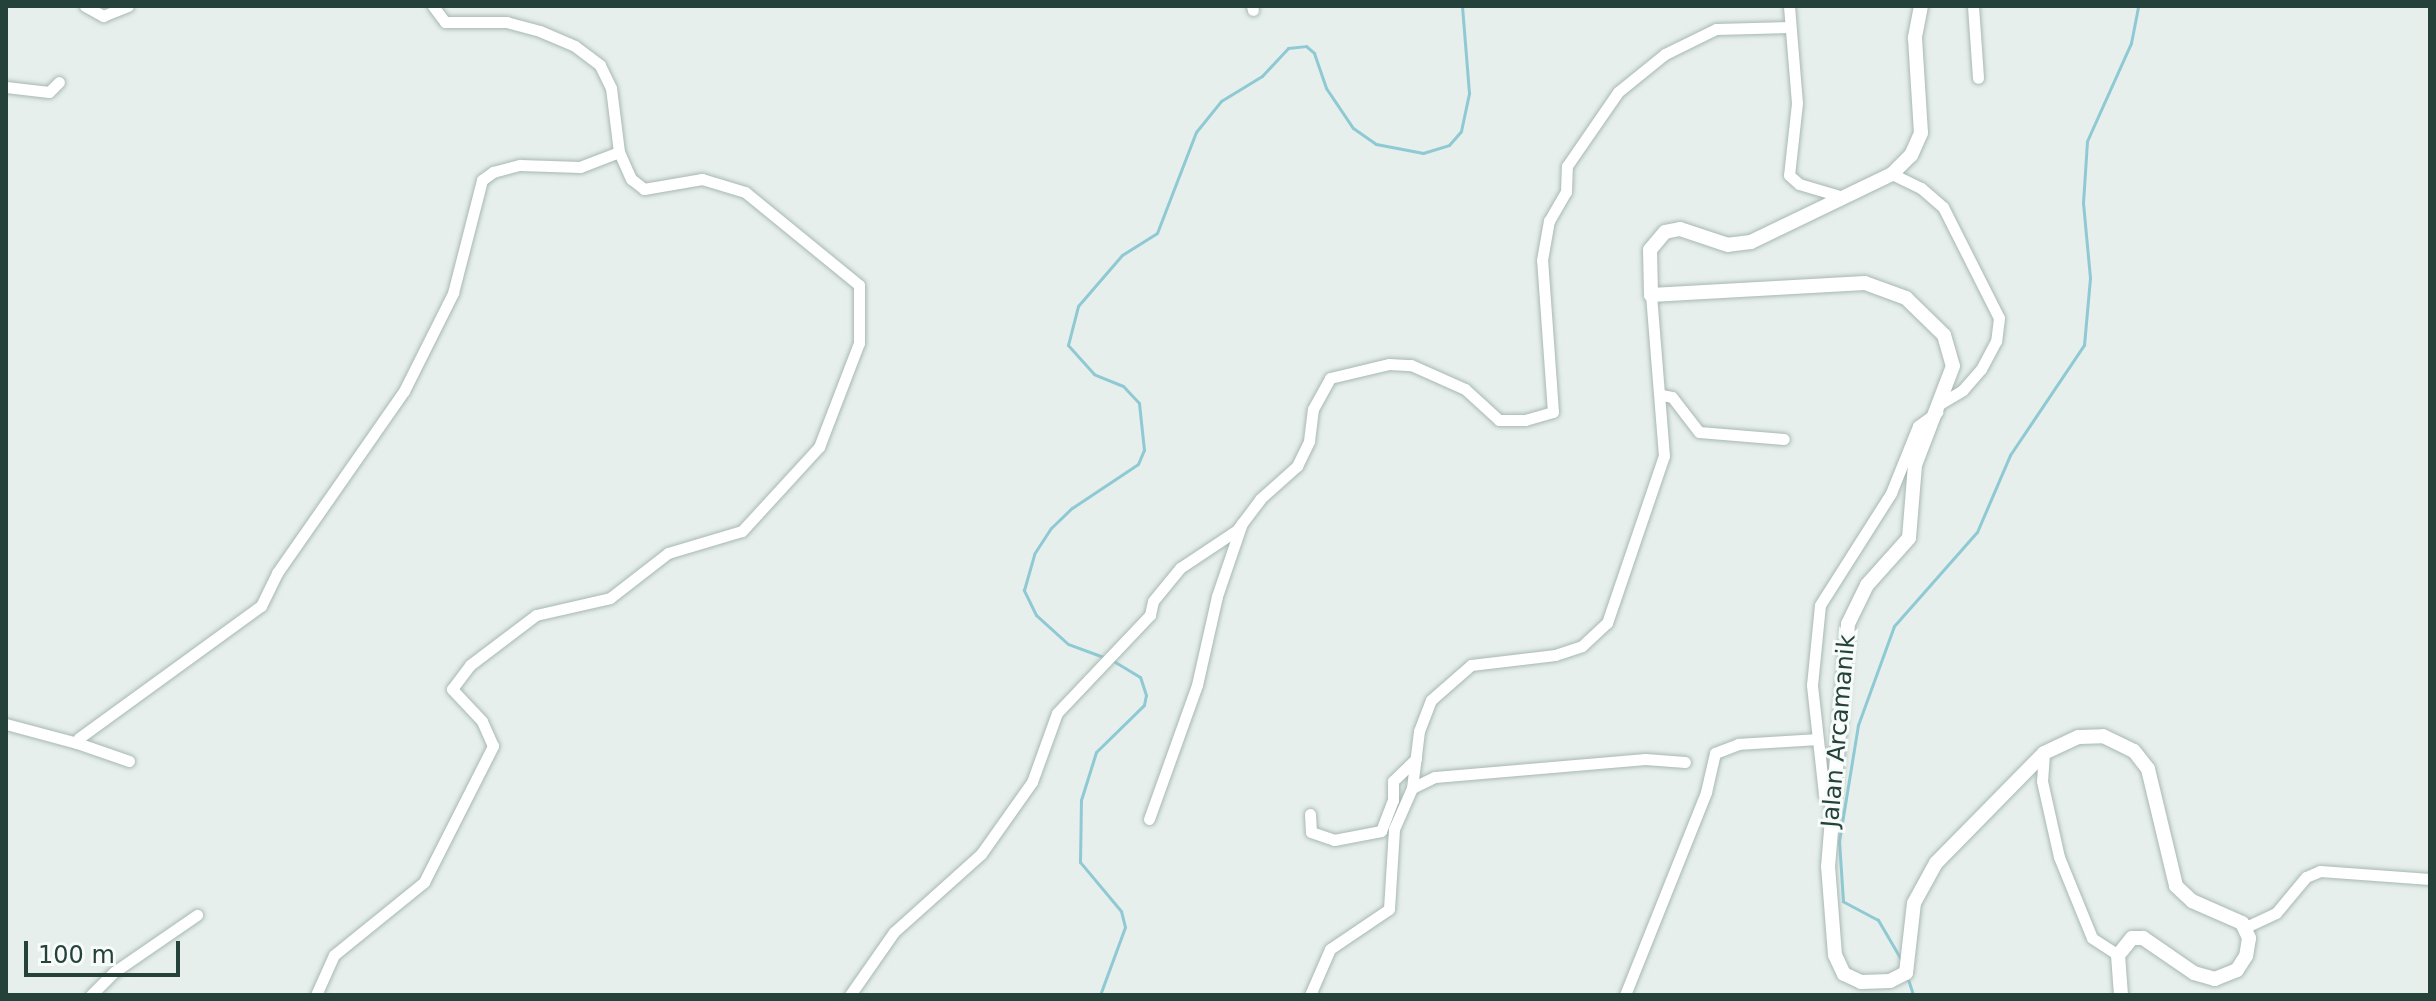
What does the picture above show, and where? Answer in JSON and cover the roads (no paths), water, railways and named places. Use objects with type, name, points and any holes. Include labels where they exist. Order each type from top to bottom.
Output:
[{"type":"street","points":[[85,6],[103,16],[128,6]]},
{"type":"street","points":[[316,995],[334,955],[424,882],[493,746],[482,721],[452,689],[470,665],[536,615],[610,598],[668,553],[742,531],[819,447],[859,343],[859,285],[745,192],[702,179],[644,189],[631,179],[619,152],[611,88],[600,65],[575,46],[540,31],[507,22],[445,22],[433,6]]},
{"type":"street","points":[[1789,6],[1797,119],[1789,175],[1799,184],[1843,197]]},
{"type":"street","points":[[1310,995],[1330,949],[1389,909],[1394,829],[1412,788],[1431,700],[1447,681],[1471,665],[1555,655],[1582,646],[1607,623],[1664,456],[1650,250],[1665,232],[1680,229],[1728,245],[1751,242],[1892,174],[1911,155],[1921,133],[1915,38],[1921,6]]},
{"type":"street","points":[[1973,6],[1978,78]]},
{"type":"street","points":[[850,995],[894,932],[981,854],[1032,782],[1057,713],[1150,615],[1153,601],[1180,568],[1233,534],[1243,519],[1297,466],[1309,441],[1322,388],[1338,372],[1411,365],[1465,389],[1499,420],[1525,420],[1553,412],[1542,260],[1546,228],[1566,192],[1567,166],[1618,92],[1685,42],[1735,27],[1790,27]]},
{"type":"street","points":[[6,87],[49,92],[59,82]]},
{"type":"street","points":[[77,743],[91,725],[261,606],[277,573],[339,492],[410,379],[453,293],[482,180],[520,165],[580,167],[619,152]]},
{"type":"street","points":[[1833,808],[1824,794],[1812,668],[1823,597],[1891,493],[1918,426],[1963,390],[1981,369],[1996,341],[1999,318],[1943,207],[1921,188],[1892,174]]},
{"type":"street","name":"Jalan Arcamanik","points":[[1651,295],[1850,282],[1878,285],[1915,305],[1950,345],[1953,366],[1913,476],[1909,538],[1867,585],[1848,624],[1828,890],[1837,962],[1855,980],[1890,981],[1909,969],[1914,903],[1936,863],[2044,753],[2092,735],[2134,751],[2151,778],[2176,886],[2192,901],[2246,927]]},
{"type":"street","points":[[1661,395],[1672,397],[1699,432],[1784,439]]},
{"type":"street","points":[[1149,819],[1197,685],[1217,596],[1243,519]]},
{"type":"street","points":[[6,724],[129,761]]},
{"type":"street","points":[[1625,995],[1706,792],[1715,753],[1738,744],[1817,739]]},
{"type":"street","points":[[2044,753],[2042,781],[2059,857],[2092,938],[2118,955]]},
{"type":"street","points":[[1310,814],[1311,832],[1334,840],[1381,831],[1393,800],[1393,781],[1416,759]]},
{"type":"street","points":[[1412,788],[1435,777],[1645,759],[1685,762]]},
{"type":"street","points":[[2121,995],[2118,955],[2127,941],[2138,937],[2194,973],[2221,977],[2237,970],[2246,956],[2246,927],[2276,913],[2306,877],[2320,871],[2430,879]]},
{"type":"street","points":[[91,995],[114,972],[197,915]]},
{"type":"waterway","points":[[1106,658],[1068,644],[1036,615],[1024,590],[1034,554],[1051,528],[1072,508],[1138,464],[1144,450],[1139,403],[1123,386],[1094,374],[1068,345],[1078,306],[1122,255],[1157,233],[1196,132],[1221,101],[1262,76],[1288,48],[1306,46],[1314,53],[1326,88],[1353,128],[1376,144],[1423,153],[1449,145],[1461,131],[1469,93],[1462,6]]},
{"type":"waterway","points":[[1902,961],[1878,920],[1843,901],[1839,841],[1858,725],[1894,626],[1977,532],[2010,455],[2084,345],[2090,278],[2083,203],[2087,141],[2131,43],[2138,6]]},
{"type":"waterway","points":[[1100,995],[1125,927],[1121,911],[1080,862],[1081,800],[1096,752],[1144,705],[1146,695],[1140,677],[1113,661]]},
{"type":"waterway","points":[[1907,976],[1913,995]]}]
